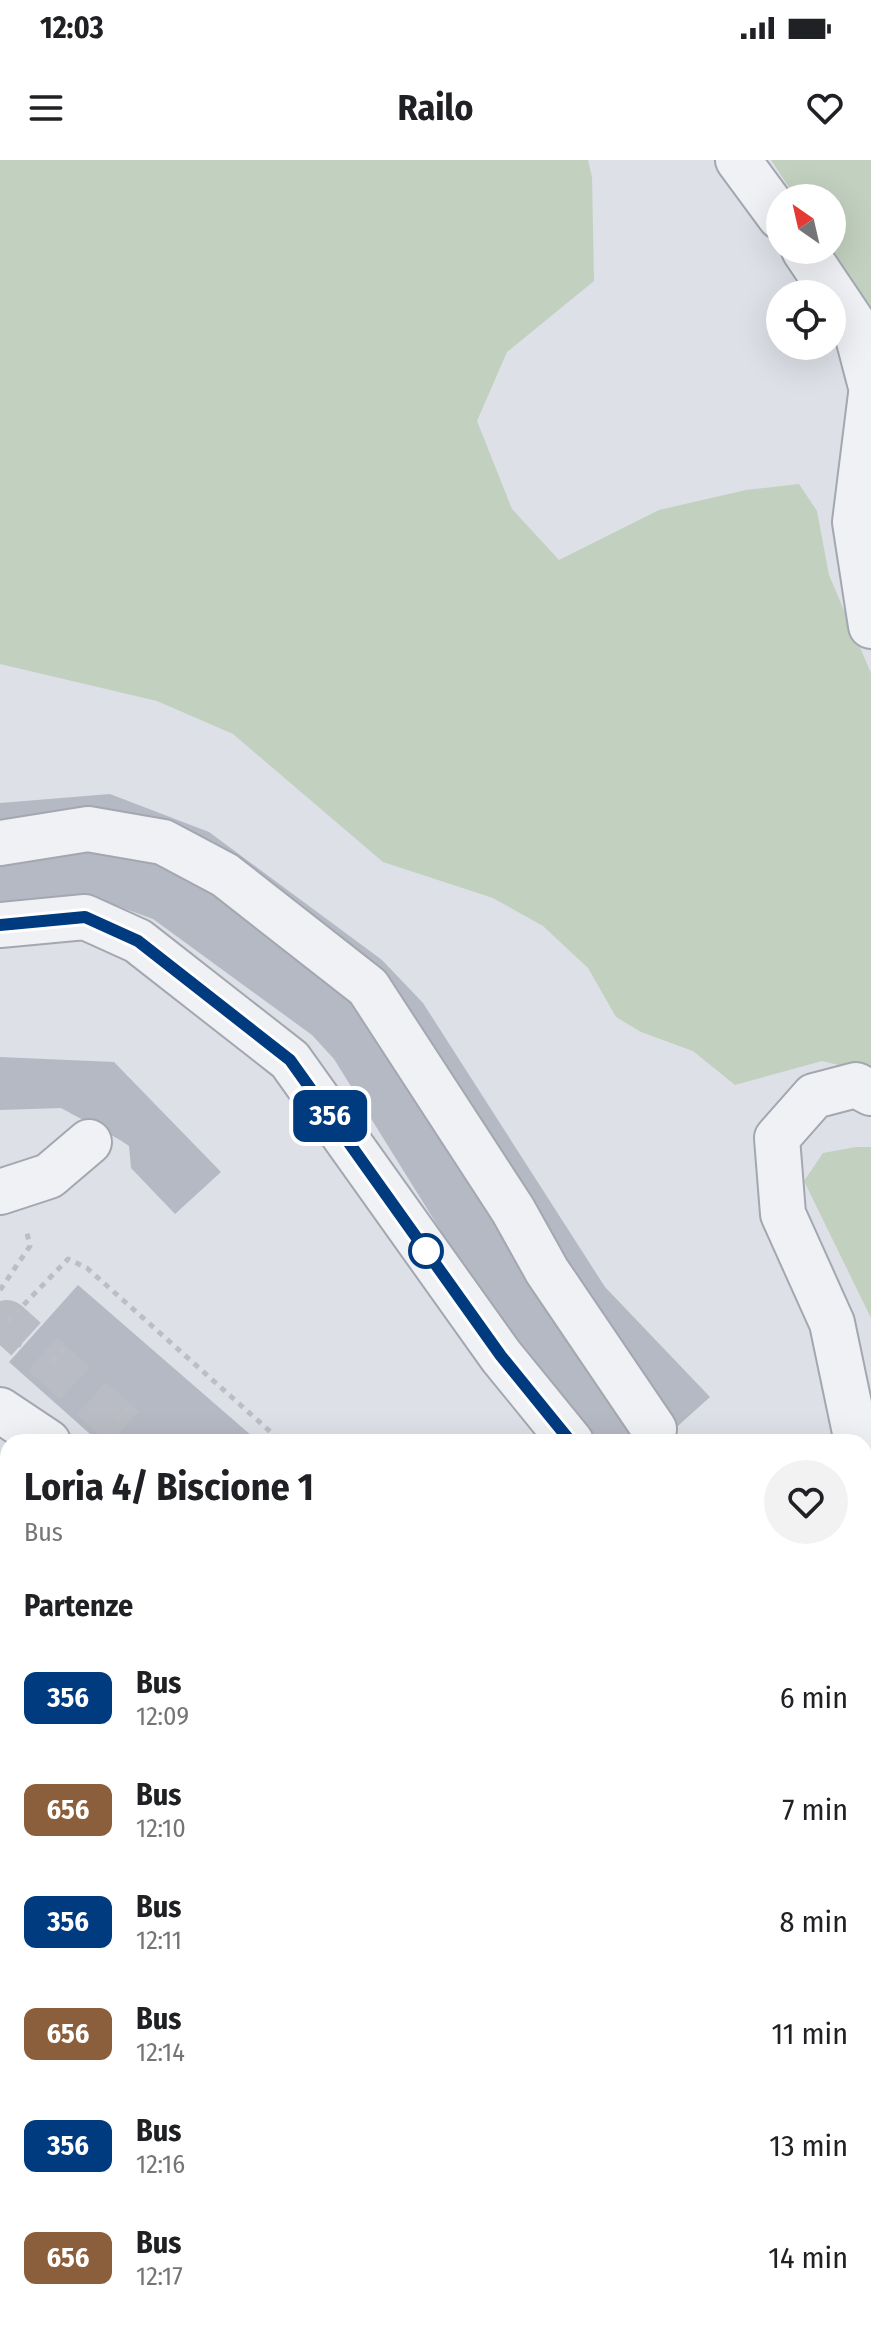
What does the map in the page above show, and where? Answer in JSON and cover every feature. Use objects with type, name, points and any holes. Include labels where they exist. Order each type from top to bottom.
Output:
[{"type":"street","points":[[738,160],[766,198]]},
{"type":"street","points":[[813,264],[855,326],[871,387]]},
{"type":"street","points":[[871,394],[855,522],[871,626]]},
{"type":"street","points":[[0,843],[88,829],[163,842],[225,875],[368,987],[513,1210],[547,1271],[654,1429]]},
{"type":"street","points":[[0,925],[85,917],[138,941],[290,1060],[501,1356],[564,1434]]},
{"type":"street","points":[[855,1434],[832,1323],[783,1214],[777,1138],[814,1096],[856,1085],[871,1093]]},
{"type":"street","points":[[0,1192],[49,1176],[89,1142]]},
{"type":"street","points":[[0,1410],[36,1434]]},
{"type":"path","points":[[0,1290],[30,1246]]},
{"type":"path","points":[[7,1322],[68,1259],[87,1268],[273,1434]]},
{"type":"path","points":[[52,1362],[68,1345]]},
{"type":"path","points":[[116,1421],[133,1403]]},
{"type":"green space","points":[[0,160],[588,160],[592,177],[594,281],[507,352],[477,421],[512,509],[559,560],[659,510],[746,490],[799,484],[817,511],[829,575],[871,673],[871,1073],[822,1061],[735,1085],[693,1051],[641,1032],[616,1017],[588,968],[543,926],[493,898],[383,862],[233,734],[157,701],[0,664]]},
{"type":"green space","points":[[771,160],[871,160],[871,307],[842,264],[846,264],[846,184],[787,184]]},
{"type":"green space","points":[[871,1147],[871,1318],[804,1181],[823,1153]]},
{"type":"building","points":[[110,794],[209,832],[382,960],[423,1003],[605,1287],[710,1397],[669,1434],[585,1434],[518,1355],[334,1059],[312,1035],[153,919],[98,899],[0,912],[0,803]]},
{"type":"building","points":[[0,1057],[114,1062],[221,1172],[175,1214],[131,1168],[129,1146],[120,1140],[61,1108],[0,1110]]},
{"type":"building","points":[[78,1285],[250,1434],[90,1434],[9,1362]]},
{"type":"tunnel","points":[[0,1339],[7,1322],[131,1434]]},
{"type":"bus line","name":"356","points":[[0,925],[85,917],[138,941],[290,1060],[501,1356],[564,1434]]}]
